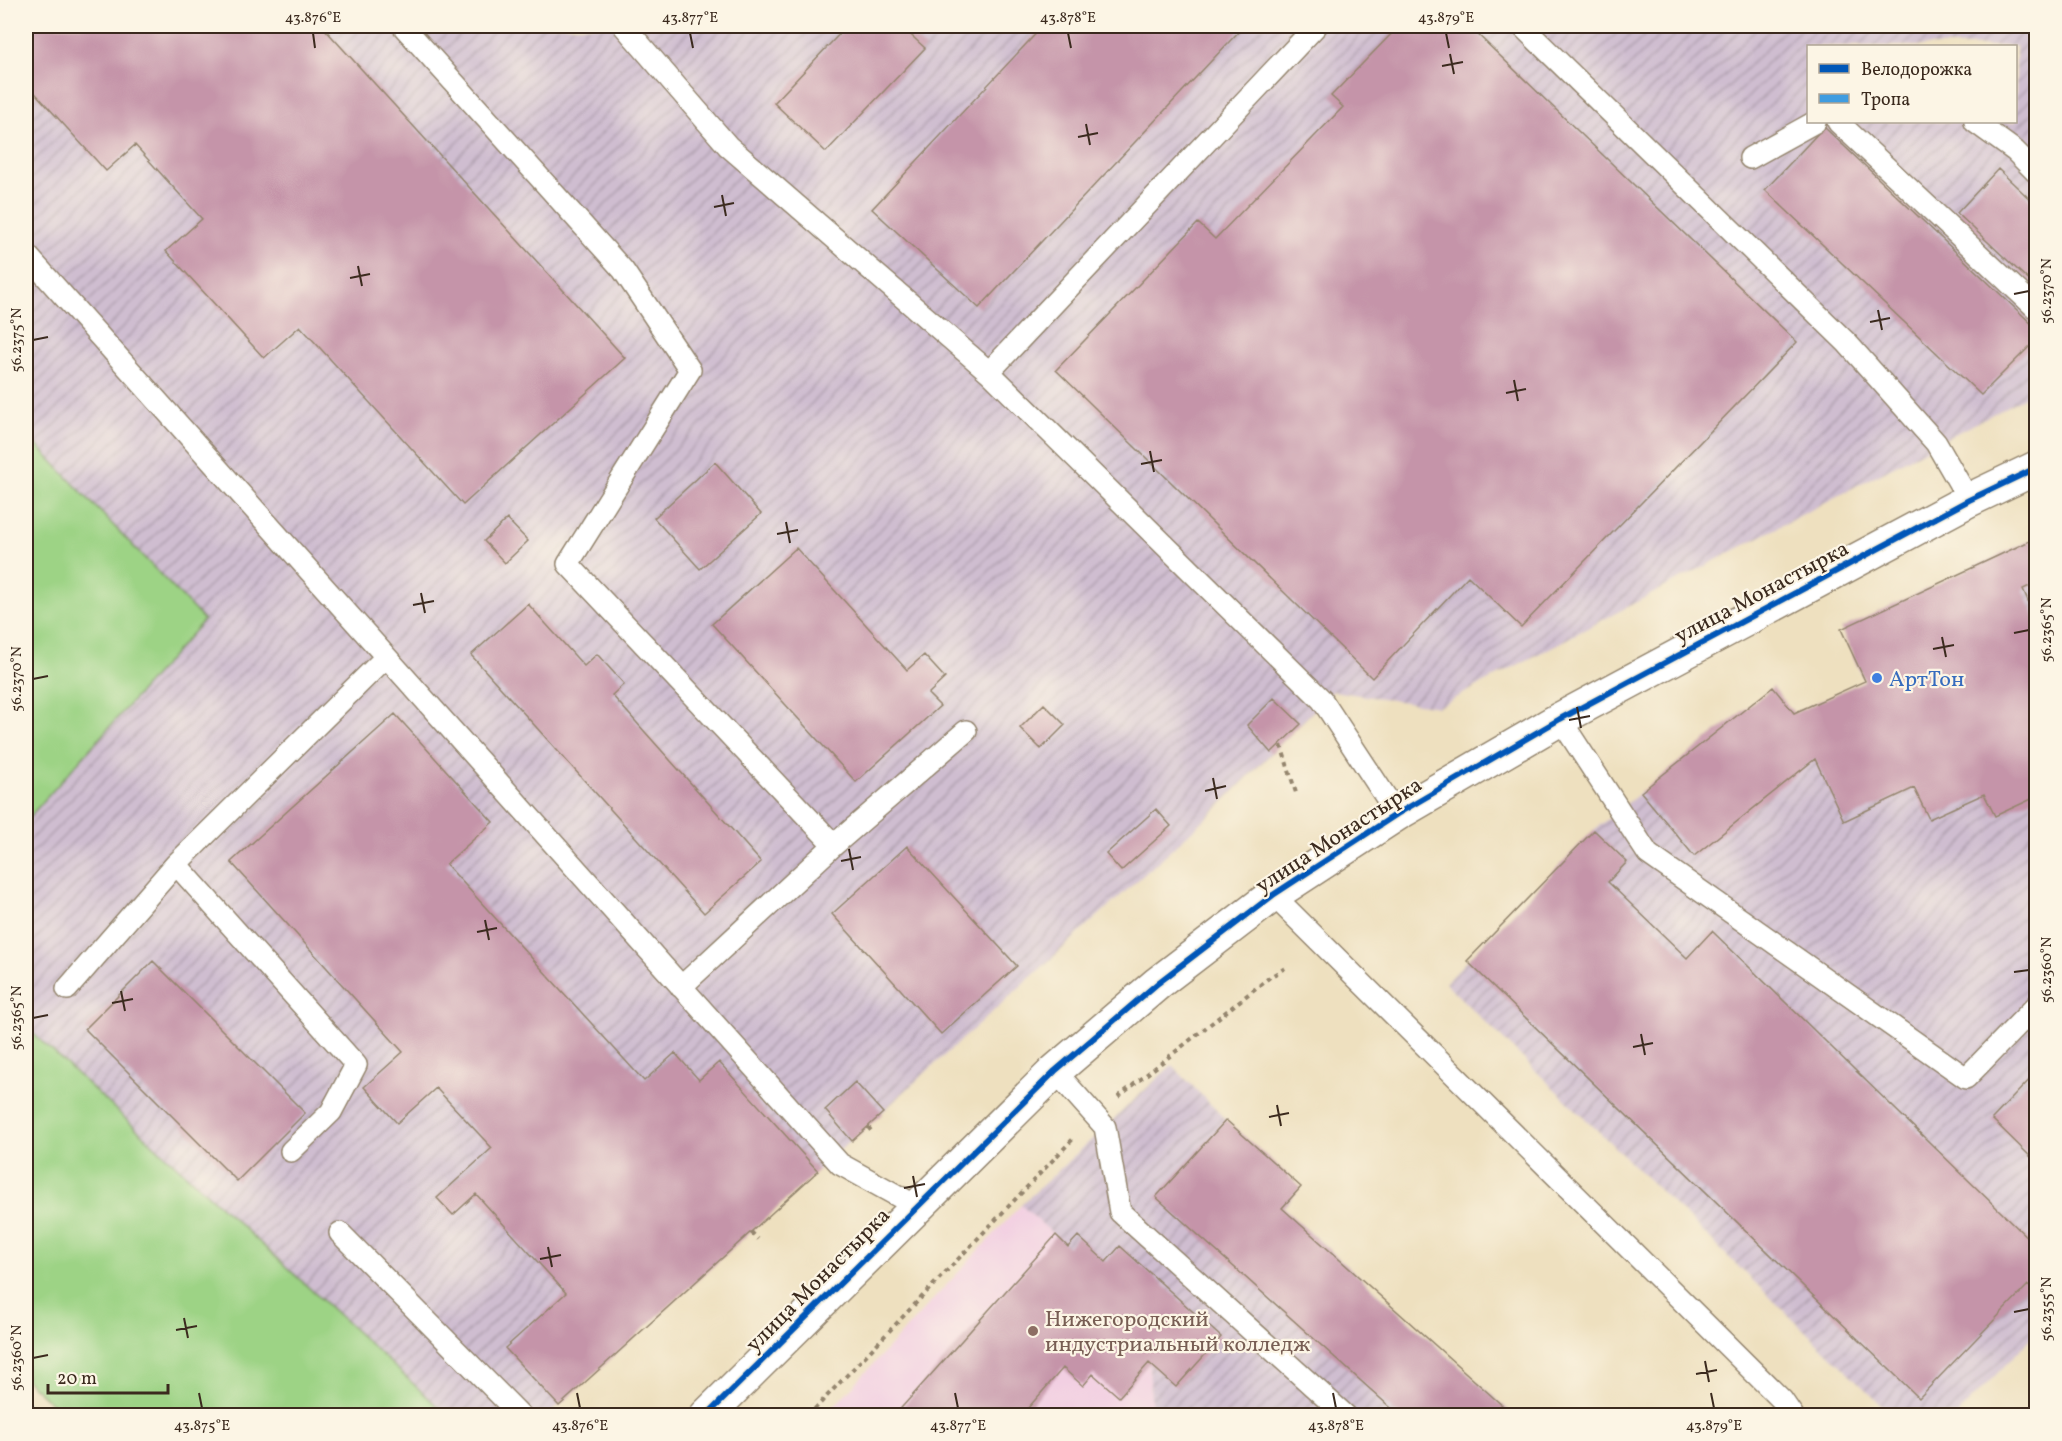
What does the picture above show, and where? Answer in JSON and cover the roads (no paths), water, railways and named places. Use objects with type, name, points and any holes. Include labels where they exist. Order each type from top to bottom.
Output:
[{"type":"street","name":"улица Монастырка","points":[[706,1416],[1055,1071],[1158,983],[1273,895],[1397,814],[1560,719],[1969,500],[2037,468]]},
{"type":"lane","points":[[403,26],[623,270],[690,370],[568,564],[834,845]]},
{"type":"lane","points":[[624,26],[728,146],[989,372],[1322,700],[1397,814]]},
{"type":"lane","points":[[989,372],[1316,26]]},
{"type":"lane","points":[[1522,26],[1847,343],[1936,443],[1969,500]]},
{"type":"lane","points":[[1750,158],[1813,123]]},
{"type":"lane","points":[[1839,123],[2037,308]]},
{"type":"lane","points":[[1976,123],[2014,151],[2037,172]]},
{"type":"lane","points":[[26,254],[840,1164],[916,1206]]},
{"type":"lane","points":[[67,989],[176,864],[386,657]]},
{"type":"lane","points":[[1560,719],[1648,854],[1966,1078],[2037,1006]]},
{"type":"lane","points":[[681,987],[834,845],[966,731]]},
{"type":"lane","points":[[176,864],[356,1065],[331,1112],[291,1151]]},
{"type":"lane","points":[[1273,895],[1782,1400],[1793,1416]]},
{"type":"lane","points":[[1055,1071],[1105,1127],[1120,1212],[1346,1416]]},
{"type":"lane","points":[[340,1233],[520,1416]]},
{"type":"place","name":"АртТон","points":[[1877,678]]},
{"type":"place","name":"Нижегородский индустриальный колледж","points":[[1033,1331]]}]
